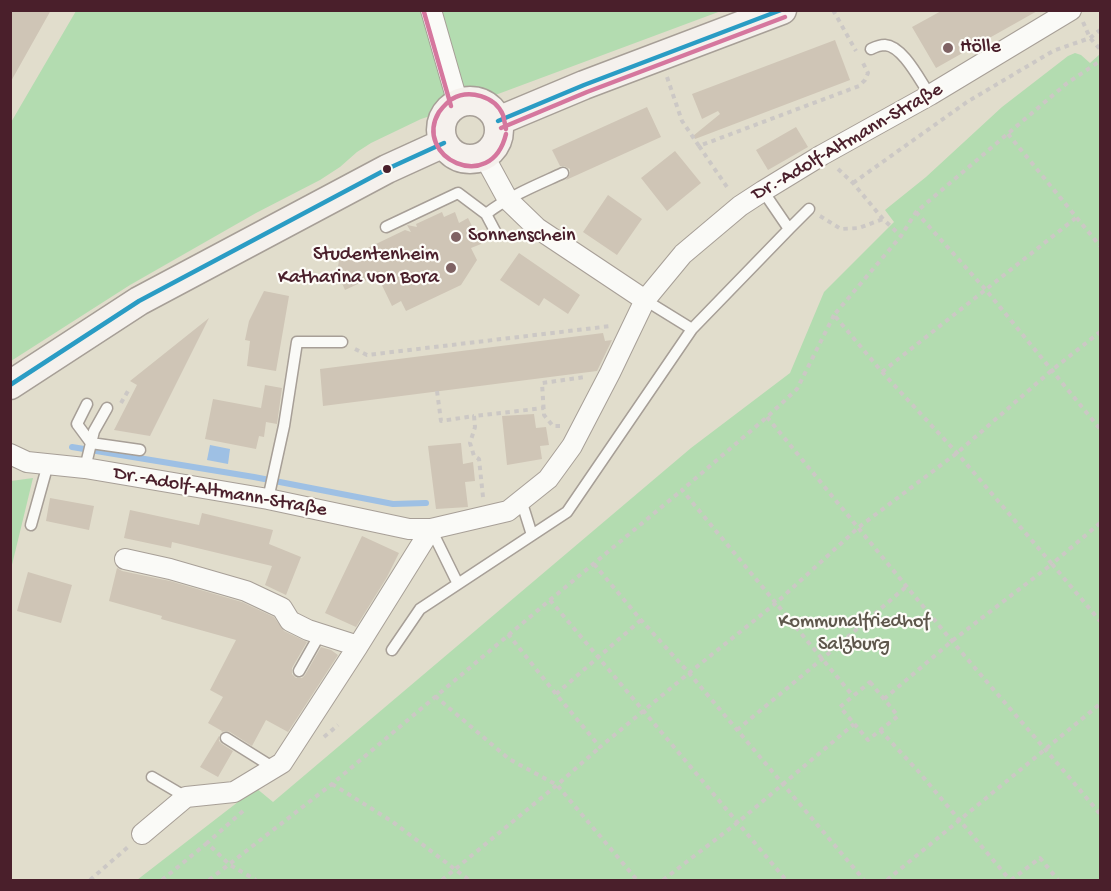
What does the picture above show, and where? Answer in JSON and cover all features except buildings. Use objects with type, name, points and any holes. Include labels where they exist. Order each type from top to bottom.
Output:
[{"type":"main road","points":[[498,122],[584,85],[782,10]]},
{"type":"main road","points":[[477,102],[486,106],[498,122],[497,141],[492,150],[476,159],[466,159],[450,151],[441,134],[445,116],[458,104],[477,102]]},
{"type":"main road","points":[[10,385],[139,301],[387,169],[444,143]]},
{"type":"street","points":[[430,10],[458,104]]},
{"type":"street","name":"Dr.-Adolf-Altmann-Straße","points":[[10,454],[27,462],[48,464],[87,462],[269,493],[409,529],[431,529],[508,511],[548,479],[572,446],[645,300],[683,254],[740,206],[762,191],[930,95],[1071,10]]},
{"type":"street","points":[[484,156],[508,200],[537,228],[645,300]]},
{"type":"street","points":[[142,834],[186,797],[234,792],[282,763],[431,529]]},
{"type":"street","points":[[125,559],[170,569],[246,591],[282,608],[290,621],[308,630],[358,646]]},
{"type":"lane","points":[[871,49],[884,45],[896,48],[930,95]]},
{"type":"lane","points":[[486,214],[508,200],[563,173]]},
{"type":"lane","points":[[762,191],[789,230]]},
{"type":"lane","points":[[386,227],[458,193],[486,214],[495,231]]},
{"type":"lane","points":[[392,650],[420,609],[567,512],[692,330],[809,210]]},
{"type":"lane","points":[[645,300],[692,330]]},
{"type":"lane","points":[[269,493],[284,426],[297,342],[342,342]]},
{"type":"lane","points":[[87,404],[77,424],[91,443],[141,450]]},
{"type":"lane","points":[[87,462],[94,431],[107,408]]},
{"type":"lane","points":[[32,525],[48,464]]},
{"type":"lane","points":[[521,500],[532,535]]},
{"type":"lane","points":[[431,529],[458,584]]},
{"type":"lane","points":[[299,671],[320,634]]},
{"type":"lane","points":[[226,738],[274,768]]},
{"type":"lane","points":[[152,777],[186,797]]},
{"type":"path","points":[[699,146],[859,86],[865,80],[868,74],[833,10]]},
{"type":"path","points":[[853,183],[967,102],[1053,51],[1090,38],[1101,30]]},
{"type":"path","points":[[1090,38],[1101,49]]},
{"type":"path","points":[[209,880],[332,784],[767,417],[797,389],[834,315],[901,236],[916,212],[1066,84],[1101,61]]},
{"type":"path","points":[[666,74],[682,121],[740,206]]},
{"type":"path","points":[[1008,134],[1101,246]]},
{"type":"path","points":[[822,155],[853,183],[883,219],[901,236]]},
{"type":"path","points":[[809,210],[841,229],[859,228],[883,219]]},
{"type":"path","points":[[916,212],[986,290],[1101,429]]},
{"type":"path","points":[[882,372],[1077,217]]},
{"type":"path","points":[[834,315],[882,372],[957,453],[1101,621]]},
{"type":"path","points":[[342,342],[367,355],[616,325]]},
{"type":"path","points":[[442,880],[776,603],[859,527],[957,453],[1052,370],[1101,332]]},
{"type":"path","points":[[585,423],[553,426],[544,415],[542,383],[610,374]]},
{"type":"path","points":[[437,391],[441,421],[543,408]]},
{"type":"path","points":[[474,416],[475,427],[470,442],[474,456],[479,459],[486,516]]},
{"type":"path","points":[[767,417],[952,641],[1101,814]]},
{"type":"path","points":[[682,490],[853,696]]},
{"type":"path","points":[[884,699],[952,641],[1101,523]]},
{"type":"path","points":[[594,564],[864,880]]},
{"type":"path","points":[[737,730],[908,586]]},
{"type":"path","points":[[550,600],[786,880]]},
{"type":"path","points":[[556,694],[641,620]]},
{"type":"path","points":[[508,634],[600,747]]},
{"type":"path","points":[[870,682],[884,699],[898,716],[868,740],[840,707],[870,682]]},
{"type":"path","points":[[435,696],[509,759],[558,785],[637,880]]},
{"type":"path","points":[[887,880],[1101,704]]},
{"type":"path","points":[[663,880],[737,824],[854,724]]},
{"type":"path","points":[[880,730],[918,771],[1010,880],[1040,858],[1059,880]]},
{"type":"path","points":[[332,784],[393,822],[469,880]]},
{"type":"path","points":[[90,880],[142,834]]},
{"type":"path","points":[[162,880],[207,843]]},
{"type":"path","points":[[230,865],[256,880]]},
{"type":"green space","points":[[76,11],[721,11],[498,94],[421,119],[371,143],[320,180],[256,213],[130,285],[11,361],[10,124]]},
{"type":"green space","name":"Kommunalfriedhof Salzburg","points":[[1075,53],[1090,63],[1100,54],[1100,880],[137,880],[256,788],[273,802],[691,448],[790,373],[824,292],[894,222],[885,210],[926,177],[1002,107]]},
{"type":"green space","points":[[33,478],[11,569],[11,481]]},
{"type":"water","points":[[210,445],[230,449],[228,464],[207,460]]},
{"type":"waterway","points":[[72,447],[254,477],[393,504],[426,503]]},
{"type":"transit line","points":[[498,121],[584,85],[781,10]]},
{"type":"transit line","points":[[424,12],[451,106]]},
{"type":"transit line","points":[[501,128],[587,92],[785,17]]},
{"type":"transit line","points":[[506,129],[499,108],[488,99],[473,95],[459,96],[448,102],[439,112],[434,128],[436,143],[444,155],[457,163],[471,166],[485,163],[498,153],[506,134]]},
{"type":"transit line","points":[[10,385],[139,301],[387,169],[444,143]]},
{"type":"place","name":"Hölle","points":[[948,48]]},
{"type":"place","name":"Sonnenschein","points":[[456,237]]},
{"type":"place","name":"Studentenheim Katharina von Bora","points":[[451,268]]}]
